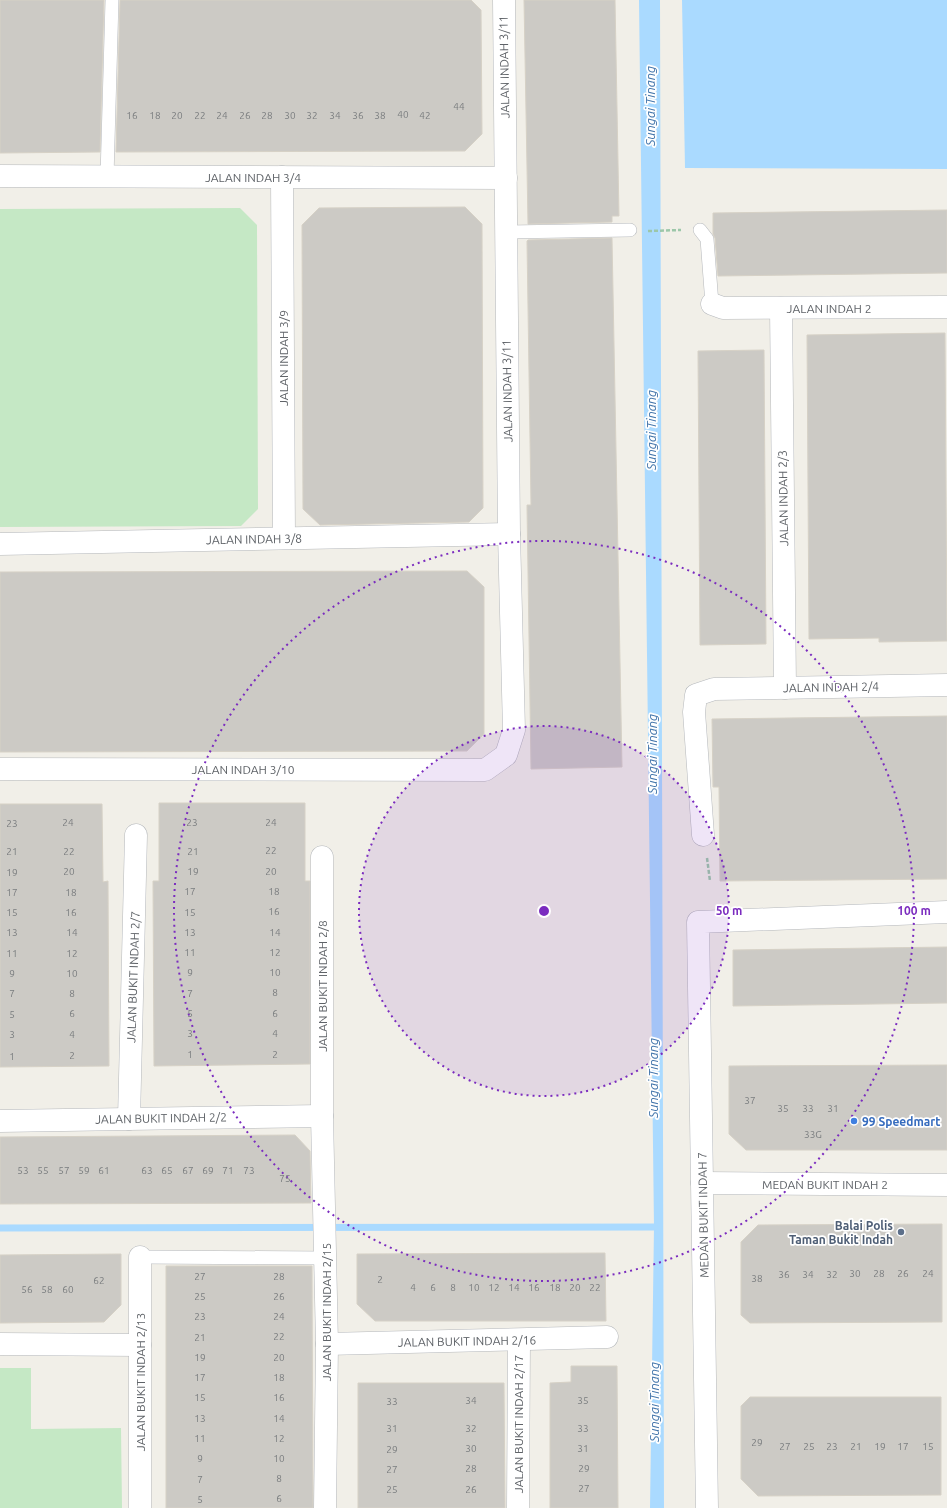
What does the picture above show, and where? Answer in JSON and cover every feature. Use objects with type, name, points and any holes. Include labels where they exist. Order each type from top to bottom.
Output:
[{"type":"street","name":"JALAN INDAH 3/11","points":[[485,770],[506,755],[514,730],[509,534],[504,0]]},
{"type":"street","name":"JALAN INDAH 3/4","points":[[0,176],[506,178]]},
{"type":"street","name":"JALAN INDAH 3/9","points":[[282,177],[284,538]]},
{"type":"street","name":"JALAN INDAH 2","points":[[712,304],[723,308],[947,307]]},
{"type":"street","name":"JALAN INDAH 2/3","points":[[781,308],[785,688]]},
{"type":"street","name":"JALAN INDAH 3/8","points":[[0,544],[509,534]]},
{"type":"street","name":"JALAN INDAH 2/4","points":[[703,835],[694,712],[696,695],[714,689],[947,685]]},
{"type":"street","name":"JALAN INDAH 3/10","points":[[0,769],[485,770]]},
{"type":"street","name":"JALAN BUKIT INDAH 2/7","points":[[129,1119],[136,835]]},
{"type":"street","name":"JALAN BUKIT INDAH 2/8","points":[[322,857],[322,1116]]},
{"type":"street","name":"MEDAN BUKIT INDAH 7","points":[[708,1508],[698,922],[947,912]]},
{"type":"street","name":"JALAN BUKIT INDAH 2/2","points":[[0,1121],[322,1116]]},
{"type":"street","name":"JALAN BUKIT INDAH 2/15","points":[[322,1116],[327,1344],[325,1508]]},
{"type":"street","name":"MEDAN BUKIT INDAH 2","points":[[702,1183],[947,1185]]},
{"type":"street","name":"JALAN BUKIT INDAH 2/13","points":[[140,1257],[140,1508]]},
{"type":"street","name":"JALAN BUKIT INDAH 2/16","points":[[327,1344],[607,1337]]},
{"type":"street","name":"JALAN BUKIT INDAH 2/17","points":[[518,1508],[519,1340]]},
{"type":"street","points":[[0,1344],[140,1345]]},
{"type":"lane","points":[[107,176],[112,0]]},
{"type":"lane","points":[[506,232],[630,230]]},
{"type":"lane","points":[[700,230],[707,239],[712,304]]},
{"type":"lane","points":[[140,1257],[325,1258]]},
{"type":"path","points":[[644,231],[666,230]]},
{"type":"green space","points":[[240,208],[257,225],[258,509],[241,526],[0,527],[0,209]]},
{"type":"green space","points":[[0,1368],[31,1368],[31,1429],[121,1428],[122,1508],[0,1508]]},
{"type":"water","name":"Sungai Tinang","points":[[639,0],[660,0],[664,1508],[650,1508],[654,1227]]},
{"type":"water","points":[[682,0],[947,0],[947,169],[685,168]]},
{"type":"building","points":[[0,0],[104,0],[100,152],[0,153]]},
{"type":"building","points":[[120,0],[471,0],[481,10],[482,134],[465,151],[116,152]]},
{"type":"building","points":[[524,0],[615,0],[619,216],[612,216],[612,222],[528,224]]},
{"type":"building","points":[[465,207],[482,224],[483,508],[469,522],[320,525],[303,509],[302,225],[319,208]]},
{"type":"building","points":[[947,210],[947,273],[718,276],[715,238],[713,234],[713,213]]},
{"type":"building","points":[[612,238],[622,767],[531,769],[527,505],[531,505],[527,241]]},
{"type":"building","points":[[945,333],[947,641],[879,642],[879,638],[809,639],[807,335]]},
{"type":"building","points":[[764,350],[766,644],[700,645],[698,351]]},
{"type":"building","points":[[467,571],[484,587],[484,734],[467,751],[0,752],[0,572]]},
{"type":"building","points":[[947,716],[947,879],[720,881],[719,787],[713,787],[712,719]]},
{"type":"building","points":[[159,803],[305,803],[305,881],[310,881],[310,1064],[154,1066],[153,881],[159,881]]},
{"type":"building","points":[[0,804],[102,804],[103,882],[108,881],[109,1066],[0,1067]]},
{"type":"building","points":[[947,947],[947,1003],[733,1006],[733,950]]},
{"type":"building","points":[[947,1065],[947,1150],[746,1150],[729,1134],[729,1066]]},
{"type":"building","points":[[295,1135],[310,1151],[311,1203],[0,1204],[0,1137]]},
{"type":"building","points":[[942,1224],[942,1322],[750,1323],[741,1315],[741,1242],[758,1225]]},
{"type":"building","points":[[605,1253],[606,1321],[375,1321],[357,1304],[357,1254]]},
{"type":"building","points":[[121,1254],[121,1305],[104,1322],[0,1323],[0,1255]]},
{"type":"building","points":[[166,1266],[312,1266],[313,1508],[166,1508]]},
{"type":"building","points":[[571,1366],[617,1366],[618,1508],[550,1508],[550,1383],[571,1382]]},
{"type":"building","points":[[358,1383],[504,1383],[505,1508],[358,1508]]},
{"type":"building","points":[[750,1397],[941,1397],[941,1495],[758,1496],[741,1479],[741,1406]]},
{"type":"waterway","points":[[0,1228],[654,1227]]},
{"type":"place","name":"99 Speedmart","points":[[854,1121]]},
{"type":"place","name":"Balai Polis Taman Bukit Indah","points":[[901,1232]]}]
